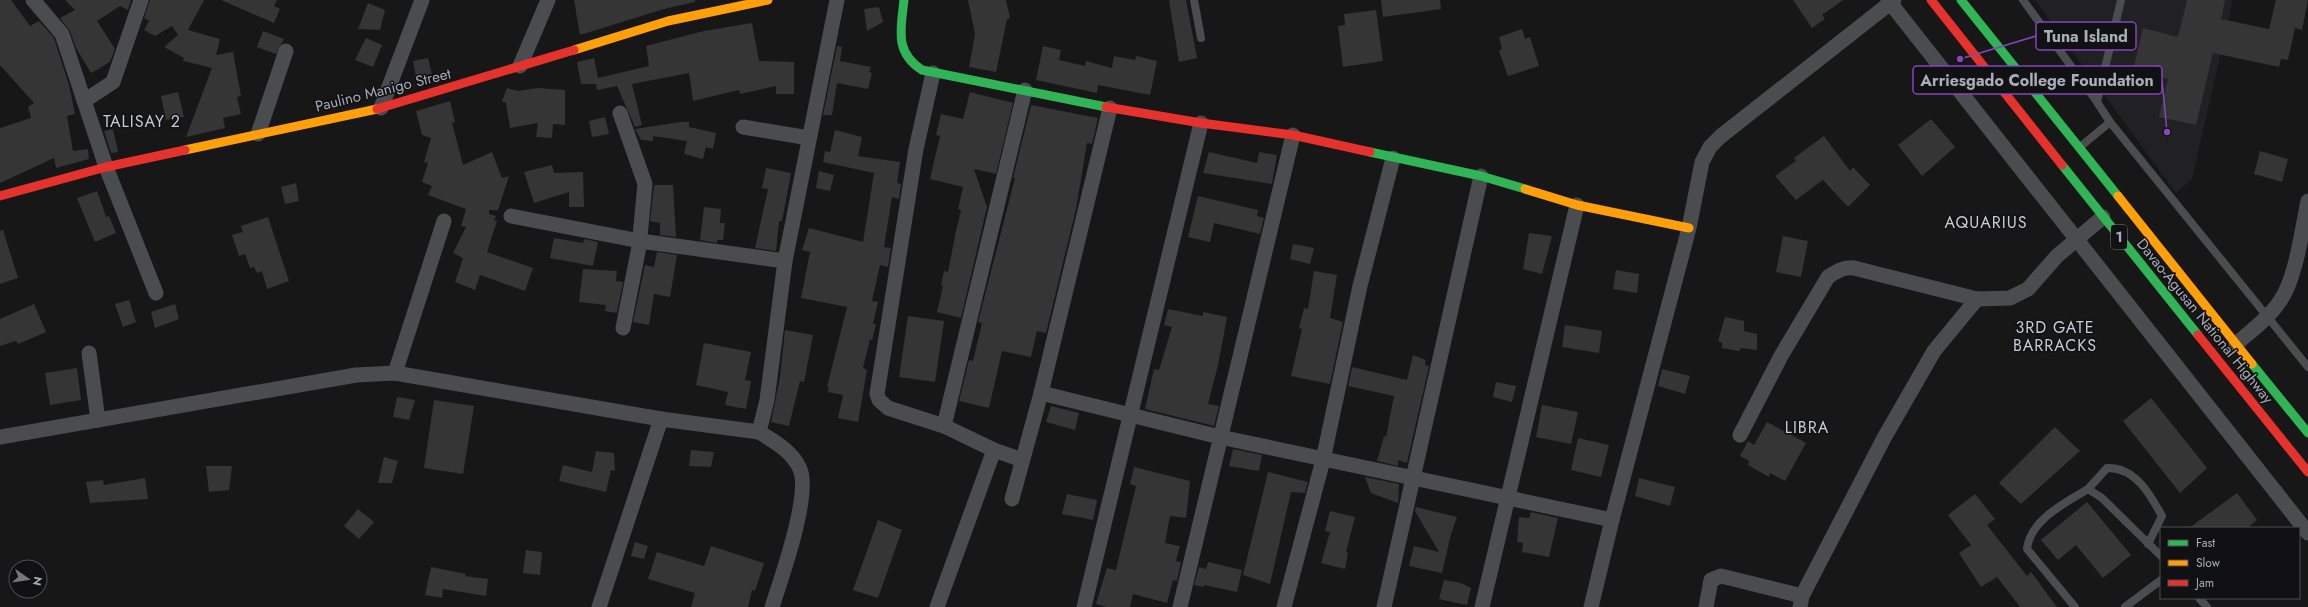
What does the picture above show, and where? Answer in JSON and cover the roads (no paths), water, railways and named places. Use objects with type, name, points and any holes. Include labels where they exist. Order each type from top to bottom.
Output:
[{"type":"main road","name":"Paulino Manigo Street","points":[[0,196],[106,167],[380,108],[474,81],[668,21],[768,0]]},
{"type":"main road","points":[[904,0],[902,29],[904,52],[915,65],[922,70],[1110,108],[1201,123],[1293,135],[1481,176],[1577,205],[1689,228]]},
{"type":"main road","name":"Davao-Agusan National Highway","points":[[1931,0],[2308,472]]},
{"type":"main road","name":"Davao-Agusan National Highway","points":[[1961,0],[2078,148],[2308,433]]},
{"type":"street","points":[[33,0],[62,34],[106,167],[156,293]]},
{"type":"street","points":[[84,101],[113,82],[141,0]]},
{"type":"street","points":[[380,108],[422,0]]},
{"type":"street","points":[[520,66],[548,0]]},
{"type":"street","points":[[759,432],[767,400],[785,261],[837,0]]},
{"type":"street","points":[[1591,607],[1612,520],[1689,228],[1702,162],[1710,147],[1721,136],[1891,1],[2308,533]]},
{"type":"street","points":[[258,134],[286,51]]},
{"type":"street","points":[[933,73],[916,150],[877,394],[879,400],[888,408],[944,426],[994,450],[1022,460]]},
{"type":"street","points":[[944,426],[1025,90]]},
{"type":"street","points":[[1012,498],[1041,393],[1110,108]]},
{"type":"street","points":[[620,113],[645,184],[640,241],[623,328]]},
{"type":"street","points":[[1084,607],[1201,123]]},
{"type":"street","points":[[743,128],[810,138]]},
{"type":"street","points":[[1180,607],[1293,135]]},
{"type":"street","points":[[1284,607],[1323,460],[1360,286],[1393,158]]},
{"type":"street","points":[[1384,607],[1481,176]]},
{"type":"street","points":[[2236,344],[2267,317],[2281,300],[2287,287],[2308,201]]},
{"type":"street","points":[[1482,607],[1577,205]]},
{"type":"street","points":[[511,216],[640,241],[785,261]]},
{"type":"street","points":[[1740,435],[1781,356],[1828,277],[1842,268],[1854,268],[1977,299],[2010,298],[2028,289],[2057,256],[2103,217]]},
{"type":"street","points":[[395,373],[444,221]]},
{"type":"street","points":[[1706,607],[1711,580],[1721,576],[1801,602],[1884,438],[1930,358],[1977,299]]},
{"type":"street","points":[[89,353],[98,420]]},
{"type":"street","points":[[0,437],[356,375],[395,373],[661,419],[759,432],[781,446],[791,456],[800,469],[802,481],[793,534],[784,571],[772,607]]},
{"type":"street","points":[[1041,393],[1220,437],[1323,460],[1612,520]]},
{"type":"street","points":[[599,607],[661,419]]},
{"type":"street","points":[[937,607],[994,450]]},
{"type":"lane","points":[[1194,0],[1201,38]]},
{"type":"lane","points":[[2023,0],[2110,122],[2308,367]]},
{"type":"lane","points":[[2097,102],[2121,0]]},
{"type":"lane","points":[[2078,148],[2110,122]]},
{"type":"lane","points":[[2075,607],[2026,549],[2028,538],[2057,508],[2088,489],[2107,468],[2119,468],[2146,487],[2162,516],[2148,544]]},
{"type":"lane","points":[[2088,489],[2102,498],[2160,555]]},
{"type":"lane","points":[[2125,607],[2160,581]]},
{"type":"lane","points":[[2200,599],[2207,607]]},
{"type":"place","name":"Tuna Island","points":[[1960,59]]},
{"type":"place","name":"Arriesgado College Foundation","points":[[2167,132]]},
{"type":"district","name":"TALISAY 2","points":[[142,121]]},
{"type":"district","name":"AQUARIUS","points":[[1986,222]]},
{"type":"district","name":"3RD GATE BARRACKS","points":[[2055,336]]},
{"type":"district","name":"LIBRA","points":[[1807,427]]}]
